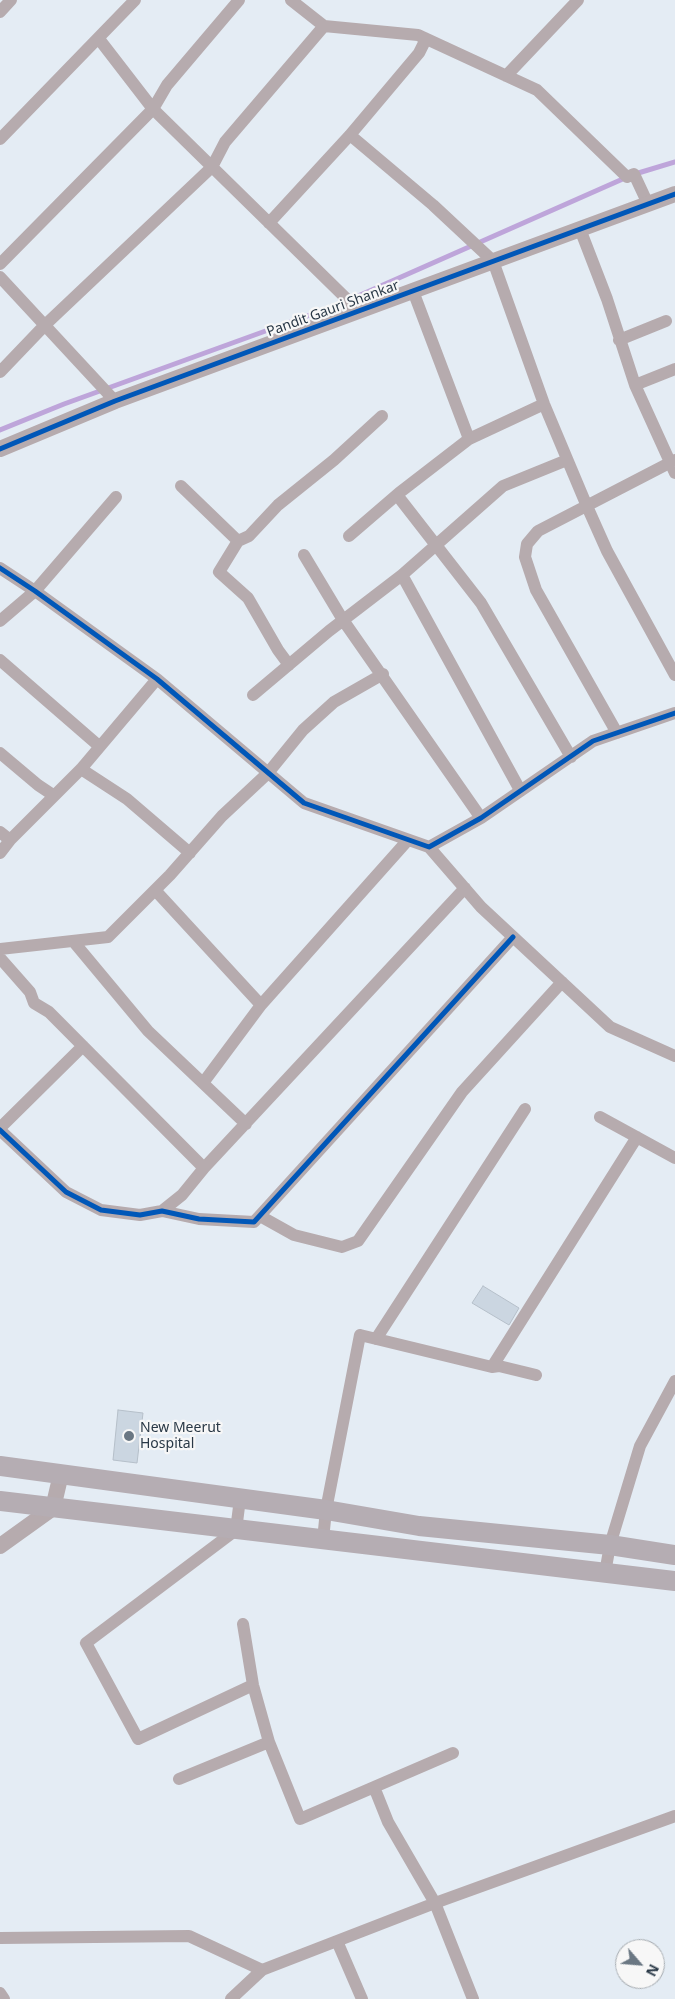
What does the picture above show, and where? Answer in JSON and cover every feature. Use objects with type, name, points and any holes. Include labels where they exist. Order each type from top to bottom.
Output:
[{"type":"main road","points":[[0,1466],[326,1510],[419,1526],[610,1545],[675,1555]]},
{"type":"main road","points":[[0,1501],[675,1581]]},
{"type":"street","points":[[0,12],[11,0]]},
{"type":"street","points":[[0,139],[135,0]]},
{"type":"street","points":[[0,264],[153,109],[167,85],[239,0]]},
{"type":"street","points":[[291,0],[324,26],[418,35],[537,90],[627,177],[634,174],[648,204]]},
{"type":"street","points":[[506,76],[578,0]]},
{"type":"street","points":[[0,372],[45,325],[212,166],[225,142],[324,26]]},
{"type":"street","points":[[269,223],[350,135],[418,54],[426,38]]},
{"type":"street","points":[[99,39],[153,109],[359,311]]},
{"type":"street","points":[[350,135],[433,205],[493,261],[544,404],[586,504],[607,551],[675,675]]},
{"type":"street","name":"Pandit Gauri Shankar","points":[[0,450],[115,402],[675,194]]},
{"type":"street","points":[[580,229],[607,299],[634,385],[673,466],[586,504],[538,531],[527,544],[525,557],[536,590],[617,733]]},
{"type":"street","points":[[0,277],[115,402]]},
{"type":"street","points":[[413,291],[469,439]]},
{"type":"street","points":[[619,340],[666,321]]},
{"type":"street","points":[[634,385],[675,369]]},
{"type":"street","points":[[349,536],[397,494],[469,439],[544,404]]},
{"type":"street","points":[[289,665],[278,650],[248,598],[219,572],[238,541],[249,536],[278,505],[334,460],[382,416]]},
{"type":"street","points":[[252,695],[343,620],[402,575],[503,486],[567,460]]},
{"type":"street","points":[[181,486],[238,541]]},
{"type":"street","points":[[397,494],[435,546],[481,603],[571,757]]},
{"type":"street","points":[[0,621],[35,591],[116,497]]},
{"type":"street","points":[[304,555],[343,620],[481,818]]},
{"type":"street","points":[[0,568],[157,679],[304,803],[429,848],[513,937],[610,1027],[675,1056]]},
{"type":"street","points":[[402,575],[520,790]]},
{"type":"street","points":[[0,660],[99,746]]},
{"type":"street","points":[[0,949],[108,937],[190,853],[222,816],[268,773],[303,730],[334,702],[382,674]]},
{"type":"street","points":[[0,853],[5,836],[54,795],[81,768],[157,679]]},
{"type":"street","points":[[429,848],[481,818],[593,741],[675,714]]},
{"type":"street","points":[[0,752],[38,785],[54,795]]},
{"type":"street","points":[[81,768],[127,799],[190,853]]},
{"type":"street","points":[[203,1083],[261,1005],[408,840]]},
{"type":"street","points":[[162,1211],[182,1195],[204,1168],[465,888]]},
{"type":"street","points":[[155,890],[261,1005]]},
{"type":"street","points":[[83,1046],[0,1129],[66,1192],[101,1210],[140,1215],[162,1211],[199,1218],[254,1222],[513,937]]},
{"type":"street","points":[[73,941],[148,1031],[246,1124]]},
{"type":"street","points":[[0,958],[30,992],[34,1003],[49,1012],[204,1168]]},
{"type":"street","points":[[260,1216],[294,1235],[342,1247],[358,1241],[462,1092],[562,982]]},
{"type":"street","points":[[376,1339],[525,1109]]},
{"type":"street","points":[[600,1117],[675,1158]]},
{"type":"street","points":[[492,1367],[637,1137]]},
{"type":"street","points":[[322,1540],[326,1510],[360,1335],[492,1367],[499,1366],[536,1375]]},
{"type":"street","points":[[605,1573],[610,1545],[640,1446],[675,1381]]},
{"type":"street","points":[[0,1546],[53,1508],[61,1474]]},
{"type":"street","points":[[240,1499],[236,1530],[86,1643],[138,1739],[252,1686]]},
{"type":"street","points":[[243,1624],[252,1686],[269,1742],[300,1819],[453,1753]]},
{"type":"street","points":[[178,1779],[269,1742]]},
{"type":"street","points":[[374,1787],[388,1822],[435,1903],[473,1999]]},
{"type":"street","points":[[231,1999],[262,1970],[435,1903],[675,1816]]},
{"type":"street","points":[[0,1938],[188,1936],[262,1970]]},
{"type":"street","points":[[337,1941],[362,1999]]},
{"type":"street","points":[[0,1993],[4,1999]]},
{"type":"building","points":[[483,1286],[519,1308],[509,1325],[472,1303]]},
{"type":"building","points":[[118,1410],[143,1413],[137,1463],[113,1460]]},
{"type":"waterway","points":[[635,174],[675,162]]},
{"type":"waterway","points":[[0,430],[64,404],[340,304],[625,178]]},
{"type":"cycle path","points":[[0,449],[115,401],[675,194]]},
{"type":"cycle path","points":[[0,568],[157,679],[304,803],[429,847],[481,818],[593,741],[675,713]]},
{"type":"cycle path","points":[[0,1130],[66,1192],[101,1210],[140,1215],[162,1211],[199,1219],[254,1222],[513,937]]},
{"type":"place","name":"New Meerut Hospital","points":[[129,1436]]}]
